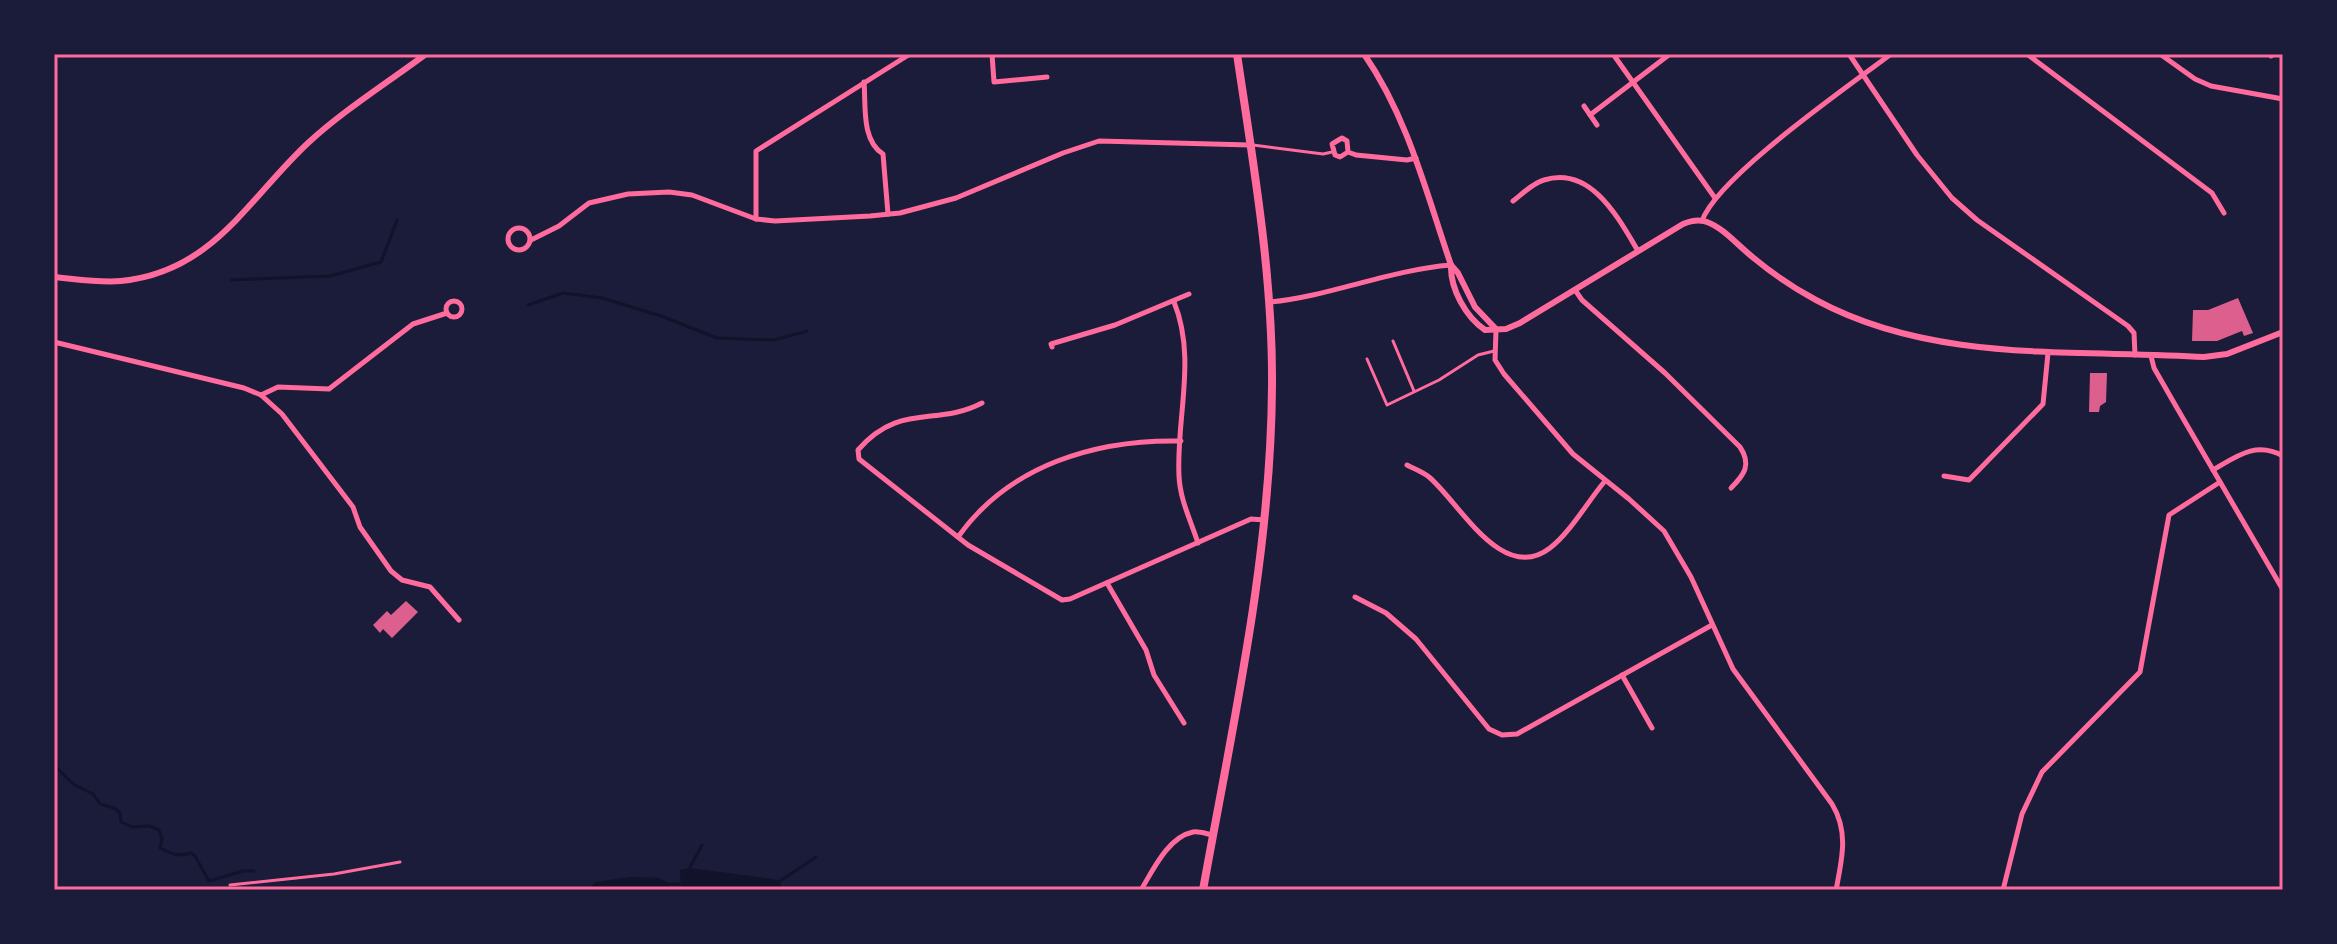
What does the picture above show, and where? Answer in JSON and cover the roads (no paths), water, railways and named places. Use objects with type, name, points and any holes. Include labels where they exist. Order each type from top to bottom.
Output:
[{"type":"main road","points":[[1203,890],[1252,619],[1265,520],[1272,385],[1269,302],[1237,54]]},
{"type":"street","points":[[54,277],[119,281],[160,274],[191,259],[230,228],[309,142],[426,54]]},
{"type":"street","points":[[756,219],[756,151],[910,54]]},
{"type":"street","points":[[992,54],[994,82],[1047,77]]},
{"type":"street","points":[[1364,54],[1392,102],[1416,158],[1451,265],[1451,276],[1469,314],[1485,330],[1506,329],[1520,323],[1683,224],[1702,221],[1720,231],[1773,274],[1816,300],[1844,313],[1931,339],[2048,353],[2216,357],[2283,332]]},
{"type":"street","points":[[1613,54],[1715,198]]},
{"type":"street","points":[[1590,115],[1670,54]]},
{"type":"street","points":[[1849,54],[1943,189],[1977,220],[2128,326],[2135,335],[2135,356]]},
{"type":"street","points":[[1702,221],[1715,198],[1791,130],[1891,54]]},
{"type":"street","points":[[2027,54],[2212,193],[2224,213]]},
{"type":"street","points":[[2160,54],[2195,79],[2211,86],[2283,99]]},
{"type":"street","points":[[864,82],[868,134],[875,149],[883,154],[888,214]]},
{"type":"street","points":[[1584,106],[1597,125]]},
{"type":"street","points":[[1348,152],[1347,141],[1342,138],[1334,141],[1332,152],[1340,157],[1348,152],[1405,160],[1416,158]]},
{"type":"street","points":[[531,240],[526,230],[520,228],[510,233],[508,240],[511,247],[517,250],[528,247],[531,240],[559,226],[589,203],[628,194],[669,192],[692,195],[756,219],[818,220],[888,214],[956,198],[1099,141],[1250,145]]},
{"type":"street","points":[[1513,201],[1544,180],[1580,182],[1601,197],[1638,251]]},
{"type":"street","points":[[1269,302],[1418,268],[1451,265]]},
{"type":"street","points":[[1575,290],[1582,300],[1665,373],[1740,447],[1747,461],[1746,468],[1731,488]]},
{"type":"street","points":[[1052,347],[1051,344],[1115,325],[1189,294]]},
{"type":"street","points":[[1174,302],[1181,320],[1184,345],[1181,491],[1198,543]]},
{"type":"street","points":[[261,395],[270,388],[278,387],[329,389],[413,324],[447,313]]},
{"type":"street","points":[[1496,330],[1494,351],[1498,366],[1522,395],[1573,454],[1664,531],[1691,577],[1733,669],[1838,814],[1844,836],[1836,890]]},
{"type":"street","points":[[54,342],[244,388],[261,395],[282,414],[353,507],[360,527],[391,571],[402,580],[430,587],[459,620]]},
{"type":"street","points":[[1944,476],[1969,480],[2043,404],[2048,353]]},
{"type":"street","points":[[2151,356],[2154,368],[2283,590]]},
{"type":"street","points":[[982,403],[961,412],[914,416],[888,425],[858,450],[859,459],[958,537],[1041,590],[1064,600],[1251,519],[1265,520]]},
{"type":"street","points":[[958,537],[986,506],[1009,487],[1065,457],[1105,445],[1181,441]]},
{"type":"street","points":[[2213,470],[2250,450],[2267,449],[2283,456]]},
{"type":"street","points":[[1407,465],[1428,476],[1493,545],[1515,557],[1532,557],[1549,549],[1605,481]]},
{"type":"street","points":[[2003,890],[2022,814],[2042,772],[2140,672],[2169,515],[2220,482]]},
{"type":"street","points":[[1107,583],[1146,650],[1154,675],[1184,723]]},
{"type":"street","points":[[1355,597],[1386,613],[1416,639],[1489,729],[1497,734],[1517,734],[1712,625]]},
{"type":"street","points":[[1622,675],[1652,728]]},
{"type":"street","points":[[1141,890],[1166,851],[1183,837],[1195,832],[1213,835]]},
{"type":"lane","points":[[1250,145],[1323,154],[1332,152]]},
{"type":"lane","points":[[1393,341],[1414,391]]},
{"type":"lane","points":[[1367,359],[1387,405],[1439,380],[1478,355],[1494,351]]},
{"type":"lane","points":[[230,885],[334,874],[400,862]]},
{"type":"waterway","points":[[231,280],[330,276],[381,262],[397,220]]},
{"type":"waterway","points":[[528,305],[563,293],[602,298],[717,338],[774,340],[807,331]]},
{"type":"waterway","points":[[54,765],[73,784],[93,794],[100,804],[120,813],[121,822],[132,827],[149,826],[159,830],[162,839],[160,848],[175,854],[191,853],[209,881],[254,871]]},
{"type":"waterway","points":[[689,869],[702,845]]},
{"type":"waterway","points":[[777,883],[816,857]]},
{"type":"waterway","points":[[669,884],[683,884]]}]
